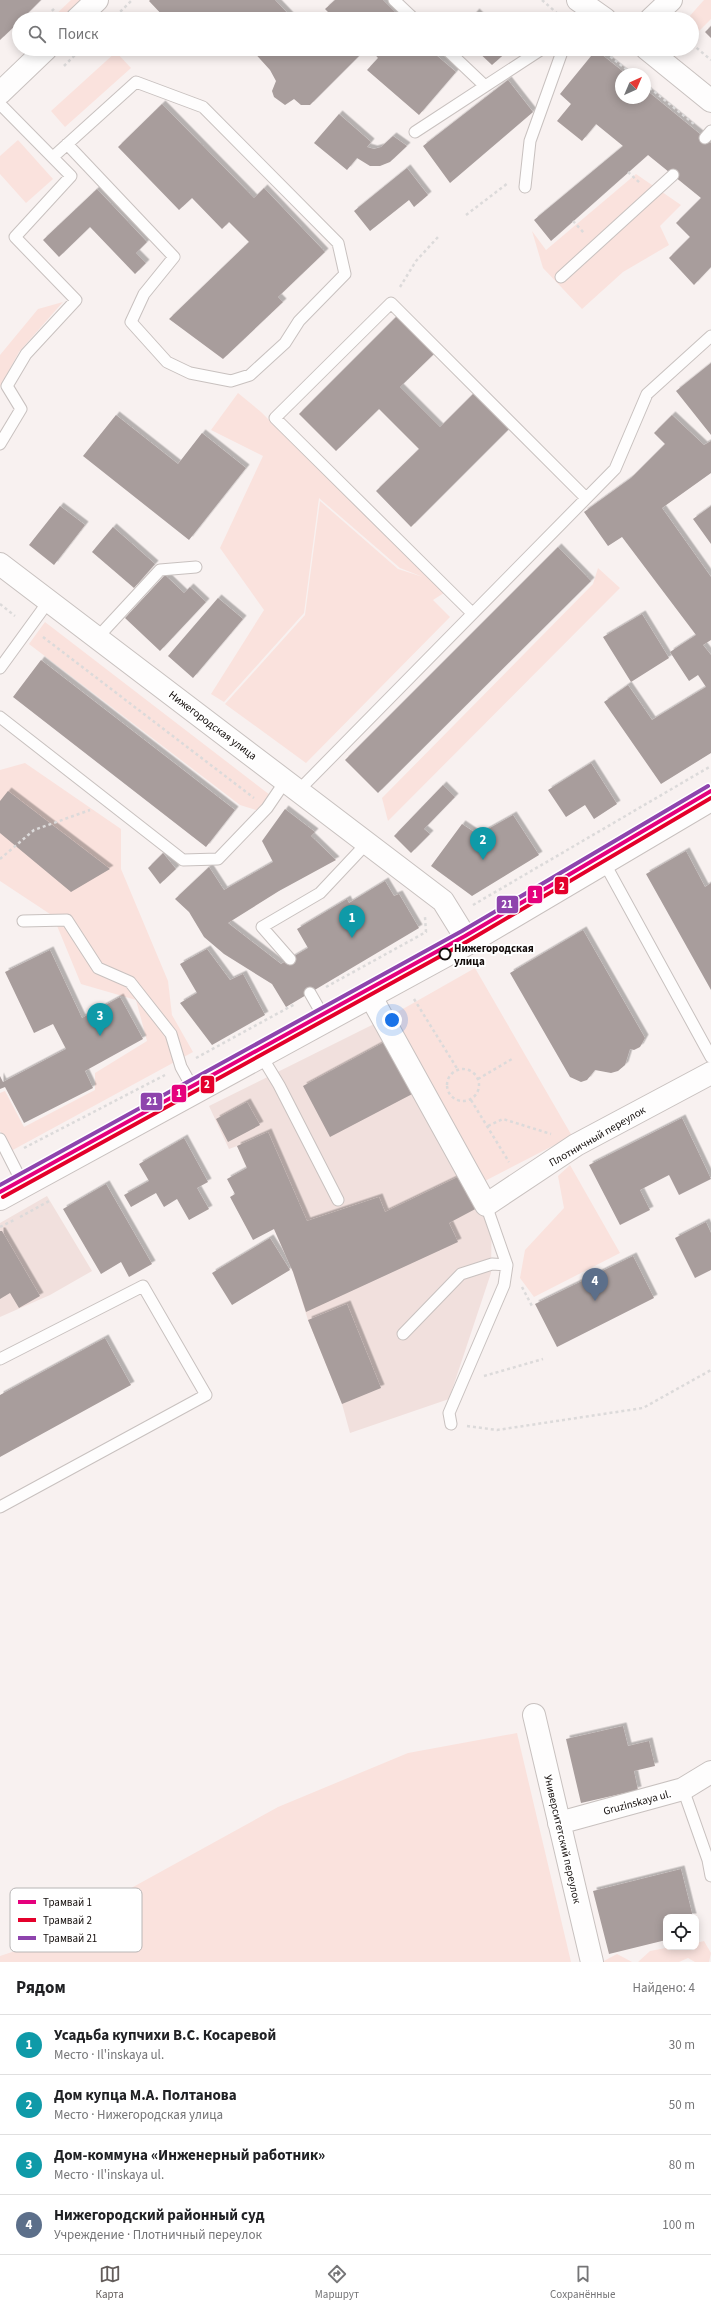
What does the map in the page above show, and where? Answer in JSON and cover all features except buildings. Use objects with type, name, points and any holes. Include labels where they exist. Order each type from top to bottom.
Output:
[{"type":"street","points":[[84,12],[97,0]]},
{"type":"street","points":[[578,0],[591,12]]},
{"type":"street","points":[[658,12],[671,0]]},
{"type":"street","points":[[0,93],[39,56]]},
{"type":"street","points":[[656,56],[711,101]]},
{"type":"street","name":"Нижегородская улица","points":[[2,570],[97,638],[443,901],[469,943]]},
{"type":"street","points":[[0,1199],[196,1094],[469,943],[711,800]]},
{"type":"street","points":[[371,997],[486,1205]]},
{"type":"street","name":"Плотничный переулок","points":[[486,1205],[576,1145],[711,1073]]},
{"type":"street","name":"Университетский переулок","points":[[534,1715],[592,1962]]},
{"type":"street","name":"Gruzinskaya ul.","points":[[559,1823],[683,1789],[711,1772]]},
{"type":"lane","points":[[394,0],[407,12]]},
{"type":"lane","points":[[453,56],[485,86]]},
{"type":"lane","points":[[415,132],[531,56]]},
{"type":"lane","points":[[525,186],[530,141],[560,56]]},
{"type":"lane","points":[[53,157],[67,144],[136,82],[203,107],[338,243],[345,274],[298,321],[285,343],[250,375],[231,382],[190,373],[166,362],[131,322],[144,294],[174,257],[67,144]]},
{"type":"lane","points":[[0,104],[71,176],[15,237],[76,300],[26,354],[7,386],[21,409],[0,444]]},
{"type":"lane","points":[[561,277],[673,175]]},
{"type":"lane","points":[[472,613],[275,418],[391,303],[586,497]]},
{"type":"lane","points":[[0,717],[183,860],[218,859],[267,808],[472,613],[615,469],[647,394],[711,336]]},
{"type":"lane","points":[[97,638],[160,570],[196,567]]},
{"type":"lane","points":[[0,668],[48,602]]},
{"type":"lane","points":[[290,959],[262,927],[320,894],[367,843]]},
{"type":"lane","points":[[605,864],[711,1057]]},
{"type":"lane","points":[[23,921],[67,920],[98,968],[130,982],[171,1034],[181,1067],[196,1094]]},
{"type":"lane","points":[[310,994],[326,1021]]},
{"type":"lane","points":[[262,1057],[279,1084],[338,1200]]},
{"type":"lane","points":[[0,1139],[24,1186]]},
{"type":"lane","points":[[450,1424],[449,1413],[504,1285],[507,1265],[486,1205]]},
{"type":"lane","points":[[403,1334],[461,1274],[492,1264],[507,1265]]},
{"type":"lane","points":[[0,1359],[143,1286],[206,1395],[0,1507]]},
{"type":"lane","points":[[683,1789],[708,1860],[711,1876]]},
{"type":"path","points":[[119,12],[132,0]]},
{"type":"path","points":[[542,0],[556,12]]},
{"type":"path","points":[[50,12],[58,5]]},
{"type":"path","points":[[699,50],[711,60]]},
{"type":"path","points":[[610,56],[625,68]]},
{"type":"path","points":[[651,89],[708,135]]},
{"type":"path","points":[[466,215],[528,168]]},
{"type":"path","points":[[391,303],[416,261],[438,237]]},
{"type":"path","points":[[0,604],[267,808]]},
{"type":"path","points":[[466,909],[711,766]]},
{"type":"path","points":[[0,859],[34,830],[110,802]]},
{"type":"path","points":[[9,1156],[181,1067],[310,994],[426,932]]},
{"type":"path","points":[[412,996],[458,1070]]},
{"type":"path","points":[[478,1079],[512,1059]]},
{"type":"path","points":[[458,1070],[472,1072],[478,1079],[479,1089],[471,1100],[466,1102],[455,1100],[448,1092],[448,1081],[450,1076],[458,1070]]},
{"type":"path","points":[[471,1100],[510,1164]]},
{"type":"path","points":[[488,1126],[504,1119],[557,1135]]},
{"type":"path","points":[[525,1290],[533,1308]]},
{"type":"path","points":[[461,1383],[543,1359]]},
{"type":"path","points":[[450,1424],[497,1430],[643,1408],[711,1370]]},
{"type":"shaded area","points":[[71,0],[88,0],[75,12],[58,12]]},
{"type":"shaded area","points":[[704,0],[711,0],[711,19],[699,31],[699,12],[693,12]]},
{"type":"shaded area","points":[[112,56],[120,56],[131,68],[65,127],[51,111]]},
{"type":"shaded area","points":[[18,140],[53,179],[26,203],[0,174],[0,156]]},
{"type":"shaded area","points":[[636,174],[681,205],[660,226],[669,245],[623,272],[582,309],[543,268],[532,231],[546,250]]},
{"type":"shaded area","points":[[63,302],[19,352],[0,387],[0,355],[38,309]]},
{"type":"shaded area","points":[[238,393],[261,412],[429,579],[447,591],[433,600],[450,617],[306,763],[225,704],[305,615],[320,501],[398,569],[423,577],[400,568],[319,498],[304,613],[224,702],[211,694],[264,610],[220,548],[263,456],[211,430]]},
{"type":"shaded area","points":[[598,568],[620,588],[388,821],[382,798],[593,584]]},
{"type":"shaded area","points":[[45,622],[270,795],[259,811],[240,805],[29,644]]},
{"type":"shaded area","points":[[25,763],[121,829],[121,869],[168,981],[172,1015],[193,1052],[11,1151],[0,1131],[0,1093],[5,1091],[24,1127],[95,1090],[95,1073],[147,1041],[136,1000],[81,984],[53,916],[0,881],[0,770]]},
{"type":"shaded area","points":[[475,968],[572,1136],[481,1183],[387,1018]]},
{"type":"shaded area","points":[[386,1018],[492,1208],[491,1273],[449,1399],[350,1433],[342,1404],[308,1320],[293,1272],[237,1146],[229,1149],[209,1106]]},
{"type":"shaded area","points":[[570,1165],[620,1253],[534,1297],[520,1278],[525,1250],[564,1208],[558,1176]]},
{"type":"shaded area","points":[[47,1196],[92,1271],[50,1295],[0,1317],[0,1223]]},
{"type":"shaded area","points":[[517,1733],[571,1962],[0,1962],[0,1956],[12,1952],[142,1952],[142,1888],[131,1888],[278,1807],[408,1753]]},
{"type":"shaded area","points":[[704,1941],[711,1953],[709,1962],[695,1962],[688,1958],[679,1962],[638,1962],[650,1951],[663,1949],[663,1950],[699,1950],[699,1942]]},
{"type":"shaded area","points":[[617,1954],[632,1962],[602,1962]]},
{"type":"tram line","name":"21","points":[[0,1185],[462,931],[708,786]]},
{"type":"tram line","name":"1","points":[[0,1192],[465,936],[711,791]]},
{"type":"tram line","name":"2","points":[[3,1197],[468,941],[711,798]]},
{"type":"place","name":"Дом купца М.А. Полтанова","points":[[483,860]]},
{"type":"place","name":"Усадьба купчихи В.С. Косаревой","points":[[352,938]]},
{"type":"place","name":"Нижегородская улица","points":[[445,954]]},
{"type":"place","name":"Дом-коммуна «Инженерный работник»","points":[[100,1036]]},
{"type":"place","name":"Нижегородский районный суд","points":[[595,1301]]}]
